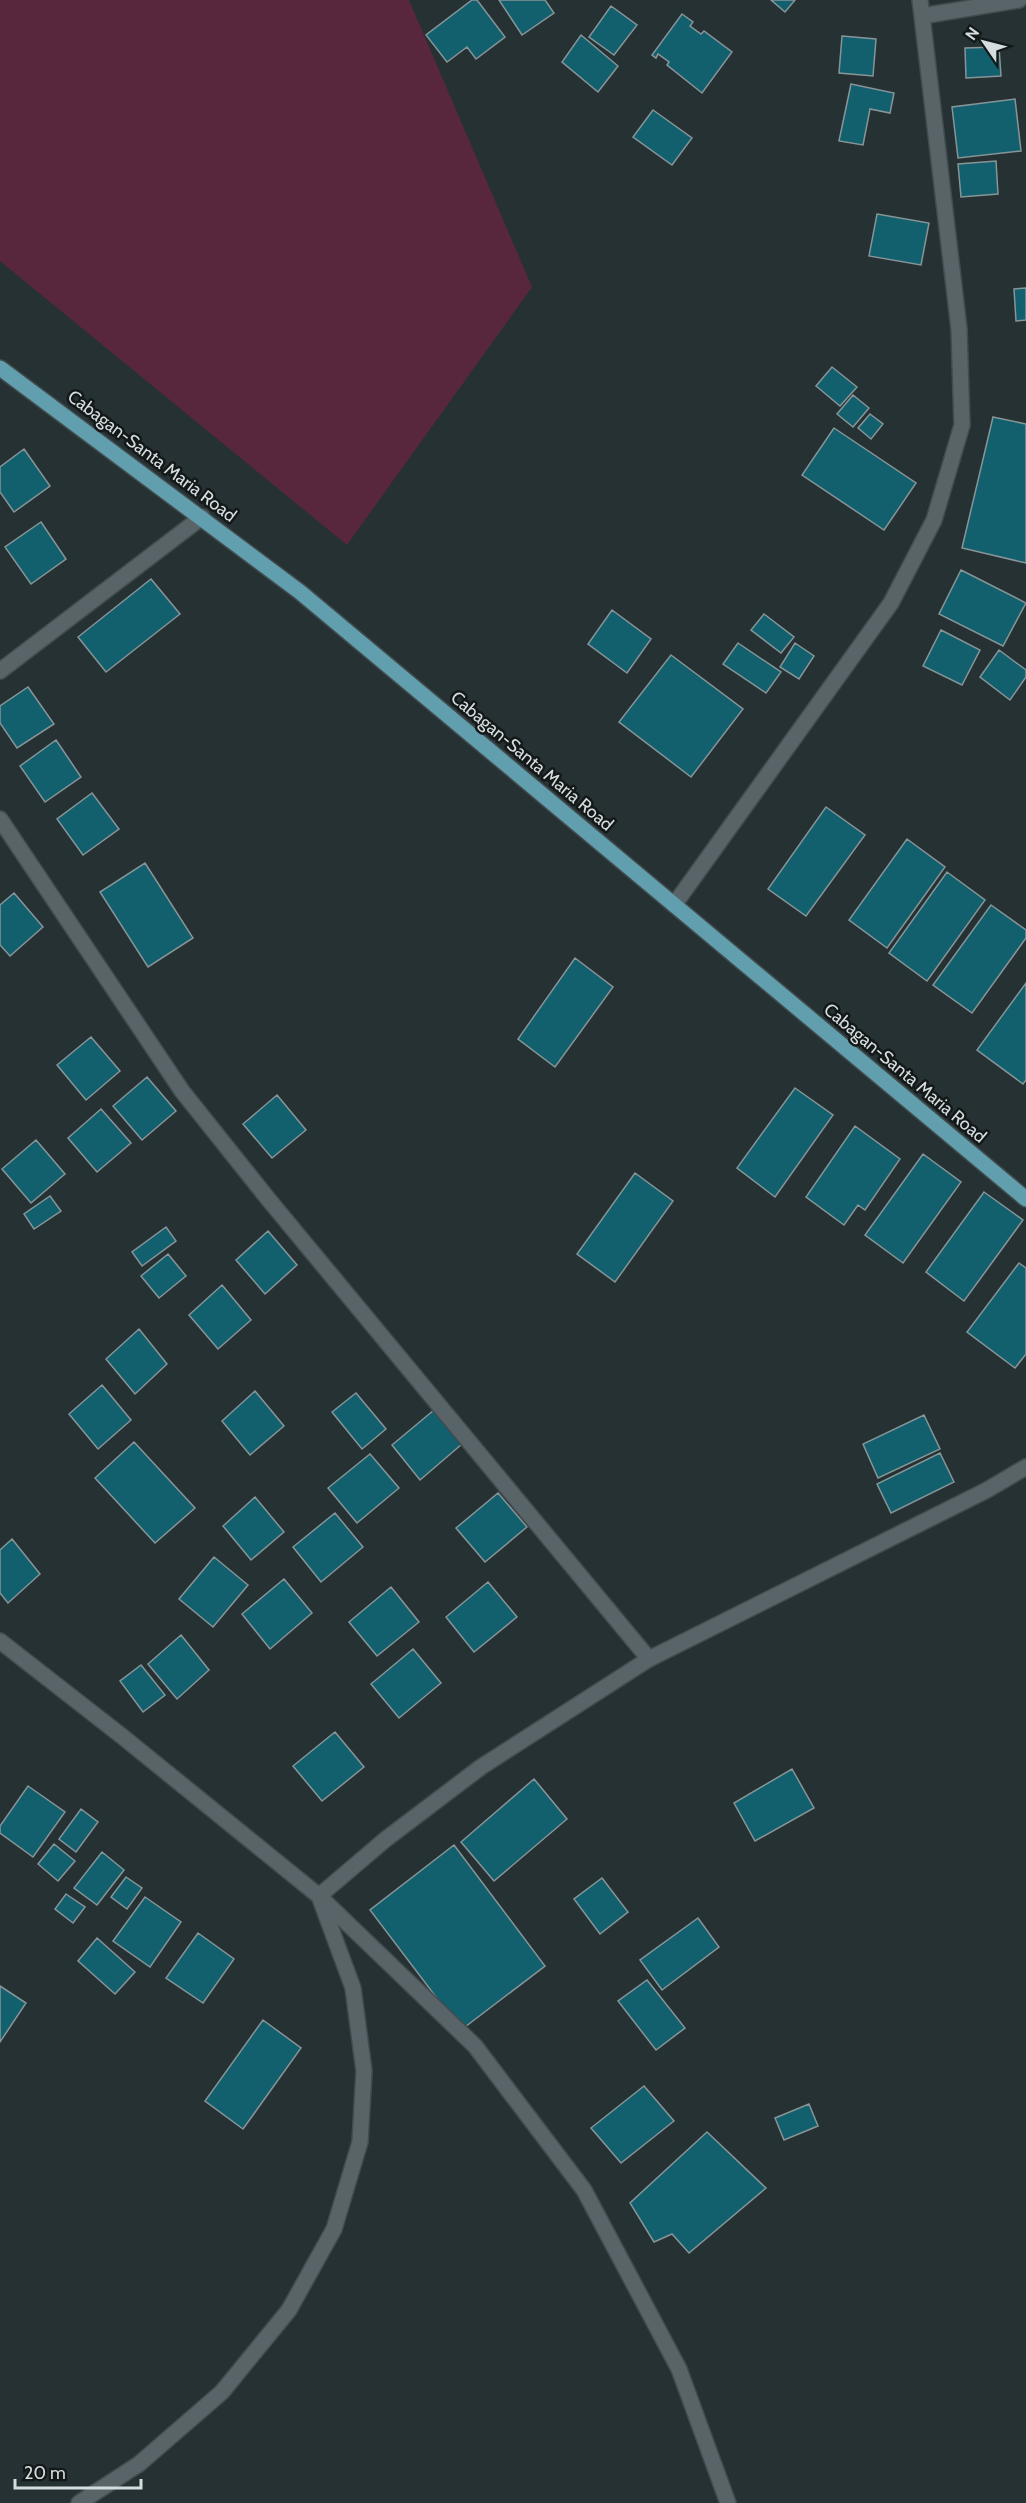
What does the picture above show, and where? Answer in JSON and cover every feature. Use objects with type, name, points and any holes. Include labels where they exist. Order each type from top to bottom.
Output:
[{"type":"main road","name":"Cabagan-Santa Maria Road","points":[[0,368],[300,592],[1026,1199]]},
{"type":"street","points":[[674,905],[891,603],[934,520],[962,425],[959,329],[920,0]]},
{"type":"street","points":[[922,16],[1019,0]]},
{"type":"street","points":[[0,671],[202,517]]},
{"type":"street","points":[[0,819],[182,1091],[269,1200],[649,1659]]},
{"type":"street","points":[[319,1896],[386,1839],[481,1767],[649,1659],[987,1490],[1026,1467]]},
{"type":"street","points":[[0,1641],[123,1737],[319,1896],[475,2046],[584,2190],[679,2369],[728,2503]]},
{"type":"street","points":[[79,2503],[139,2464],[222,2392],[289,2310],[334,2229],[360,2142],[364,2071],[353,1988],[319,1896]]},
{"type":"shaded area","points":[[0,0],[409,0],[532,287],[347,545],[0,261]]},
{"type":"building","points":[[472,0],[477,0],[505,37],[476,59],[467,47],[447,62],[426,35]]},
{"type":"building","points":[[499,0],[545,0],[554,13],[522,35]]},
{"type":"building","points":[[771,0],[795,0],[785,12]]},
{"type":"building","points":[[611,6],[637,25],[614,55],[589,37]]},
{"type":"building","points":[[682,14],[693,22],[690,26],[701,34],[704,31],[732,52],[702,93],[667,65],[669,62],[658,54],[656,58],[652,55]]},
{"type":"building","points":[[581,35],[618,66],[598,92],[562,62]]},
{"type":"building","points":[[842,36],[876,39],[873,76],[839,73]]},
{"type":"building","points":[[999,47],[1001,76],[966,78],[965,48]]},
{"type":"building","points":[[851,84],[894,93],[890,113],[870,109],[863,145],[839,141]]},
{"type":"building","points":[[1015,99],[1021,151],[958,158],[952,107]]},
{"type":"building","points":[[653,110],[692,138],[672,165],[633,137]]},
{"type":"building","points":[[996,161],[998,194],[961,197],[958,164]]},
{"type":"building","points":[[877,214],[929,223],[921,265],[869,256]]},
{"type":"building","points":[[1026,288],[1026,320],[1016,321],[1014,289]]},
{"type":"building","points":[[832,367],[857,387],[840,406],[816,386]]},
{"type":"building","points":[[853,395],[869,408],[853,427],[837,414]]},
{"type":"building","points":[[870,414],[883,424],[871,439],[858,428]]},
{"type":"building","points":[[993,417],[1026,424],[1026,563],[962,548]]},
{"type":"building","points":[[834,428],[916,483],[884,530],[802,475]]},
{"type":"building","points":[[24,449],[50,486],[14,512],[0,492],[0,467]]},
{"type":"building","points":[[41,522],[66,559],[31,584],[5,547]]},
{"type":"building","points":[[961,570],[1026,603],[1003,646],[939,614]]},
{"type":"building","points":[[151,579],[180,614],[106,672],[78,637]]},
{"type":"building","points":[[612,610],[651,639],[627,673],[588,644]]},
{"type":"building","points":[[764,614],[794,637],[781,653],[751,630]]},
{"type":"building","points":[[941,630],[980,650],[962,685],[923,666]]},
{"type":"building","points":[[738,643],[781,672],[766,693],[723,664]]},
{"type":"building","points":[[795,643],[814,656],[799,679],[780,667]]},
{"type":"building","points":[[999,650],[1026,670],[1026,677],[1010,700],[980,677]]},
{"type":"building","points":[[671,655],[743,709],[691,777],[619,722]]},
{"type":"building","points":[[28,687],[54,724],[17,748],[0,723],[0,706]]},
{"type":"building","points":[[56,740],[81,777],[45,802],[20,766]]},
{"type":"building","points":[[92,793],[119,829],[83,855],[57,819]]},
{"type":"building","points":[[826,807],[865,835],[806,916],[768,889]]},
{"type":"building","points":[[907,839],[945,867],[887,948],[849,920]]},
{"type":"building","points":[[145,863],[193,938],[148,967],[100,892]]},
{"type":"building","points":[[947,872],[985,900],[927,981],[889,953]]},
{"type":"building","points":[[14,893],[43,927],[10,956],[0,945],[0,905]]},
{"type":"building","points":[[991,905],[1026,930],[1026,938],[972,1013],[933,985]]},
{"type":"building","points":[[575,958],[613,987],[555,1067],[518,1039]]},
{"type":"building","points":[[1026,983],[1026,1080],[1023,1084],[977,1050]]},
{"type":"building","points":[[91,1037],[120,1071],[86,1100],[57,1065]]},
{"type":"building","points":[[147,1077],[176,1111],[142,1140],[113,1106]]},
{"type":"building","points":[[795,1088],[833,1115],[775,1197],[737,1168]]},
{"type":"building","points":[[277,1095],[306,1130],[272,1158],[243,1124]]},
{"type":"building","points":[[101,1109],[131,1143],[97,1172],[68,1138]]},
{"type":"building","points":[[855,1126],[900,1159],[865,1210],[858,1205],[844,1225],[806,1197]]},
{"type":"building","points":[[36,1140],[65,1174],[31,1203],[2,1169]]},
{"type":"building","points":[[923,1154],[961,1182],[903,1263],[865,1235]]},
{"type":"building","points":[[635,1173],[673,1201],[615,1282],[577,1254]]},
{"type":"building","points":[[984,1192],[1023,1220],[964,1301],[926,1272]]},
{"type":"building","points":[[50,1196],[61,1211],[34,1229],[24,1214]]},
{"type":"building","points":[[166,1227],[176,1241],[142,1266],[132,1252]]},
{"type":"building","points":[[268,1231],[297,1265],[265,1294],[236,1260]]},
{"type":"building","points":[[168,1254],[186,1276],[159,1298],[141,1276]]},
{"type":"building","points":[[1019,1263],[1026,1268],[1026,1354],[1015,1368],[967,1332]]},
{"type":"building","points":[[222,1285],[251,1320],[218,1349],[189,1315]]},
{"type":"building","points":[[139,1329],[167,1364],[135,1394],[106,1359]]},
{"type":"building","points":[[102,1385],[131,1420],[98,1449],[69,1414]]},
{"type":"building","points":[[255,1391],[284,1426],[250,1455],[222,1421]]},
{"type":"building","points":[[356,1393],[386,1429],[362,1449],[332,1412]]},
{"type":"building","points":[[434,1410],[462,1444],[420,1480],[392,1445]]},
{"type":"building","points":[[924,1415],[940,1449],[878,1478],[863,1444]]},
{"type":"building","points":[[134,1442],[195,1508],[155,1543],[95,1478]]},
{"type":"building","points":[[940,1453],[954,1482],[891,1513],[877,1484]]},
{"type":"building","points":[[370,1454],[399,1488],[357,1523],[328,1488]]},
{"type":"building","points":[[498,1493],[527,1527],[485,1562],[456,1528]]},
{"type":"building","points":[[255,1497],[284,1532],[251,1560],[223,1526]]},
{"type":"building","points":[[335,1513],[363,1547],[321,1582],[293,1547]]},
{"type":"building","points":[[12,1539],[40,1574],[8,1603],[0,1593],[0,1550]]},
{"type":"building","points":[[214,1557],[248,1585],[213,1627],[179,1599]]},
{"type":"building","points":[[284,1579],[312,1613],[270,1649],[242,1614]]},
{"type":"building","points":[[488,1582],[517,1617],[474,1652],[446,1617]]},
{"type":"building","points":[[391,1587],[419,1622],[377,1656],[349,1622]]},
{"type":"building","points":[[181,1635],[209,1670],[177,1699],[148,1664]]},
{"type":"building","points":[[413,1649],[441,1683],[399,1718],[371,1684]]},
{"type":"building","points":[[141,1665],[165,1695],[143,1712],[120,1681]]},
{"type":"building","points":[[335,1732],[364,1767],[322,1801],[293,1766]]},
{"type":"building","points":[[792,1769],[814,1808],[755,1841],[734,1803]]},
{"type":"building","points":[[534,1779],[567,1819],[494,1881],[461,1842]]},
{"type":"building","points":[[28,1786],[65,1812],[33,1857],[0,1833],[0,1826]]},
{"type":"building","points":[[81,1809],[98,1822],[76,1852],[59,1839]]},
{"type":"building","points":[[54,1844],[75,1861],[58,1881],[38,1864]]},
{"type":"building","points":[[454,1845],[545,1966],[461,2030],[370,1910]]},
{"type":"building","points":[[102,1852],[124,1870],[97,1905],[74,1888]]},
{"type":"building","points":[[126,1877],[142,1888],[127,1909],[111,1897]]},
{"type":"building","points":[[602,1878],[628,1912],[600,1934],[574,1899]]},
{"type":"building","points":[[66,1894],[85,1907],[73,1923],[55,1909]]},
{"type":"building","points":[[145,1897],[181,1922],[150,1967],[113,1941]]},
{"type":"building","points":[[698,1918],[719,1947],[662,1990],[640,1960]]},
{"type":"building","points":[[198,1933],[234,1959],[203,2003],[166,1978]]},
{"type":"building","points":[[97,1938],[135,1972],[115,1994],[78,1961]]},
{"type":"building","points":[[647,1980],[685,2028],[656,2050],[618,2001]]},
{"type":"building","points":[[0,1986],[26,2003],[0,2042]]},
{"type":"building","points":[[263,2020],[301,2048],[243,2129],[205,2101]]},
{"type":"building","points":[[644,2086],[674,2121],[621,2163],[591,2128]]},
{"type":"building","points":[[809,2104],[818,2126],[784,2140],[775,2118]]},
{"type":"building","points":[[707,2132],[766,2188],[689,2253],[672,2234],[654,2242],[630,2203]]}]
